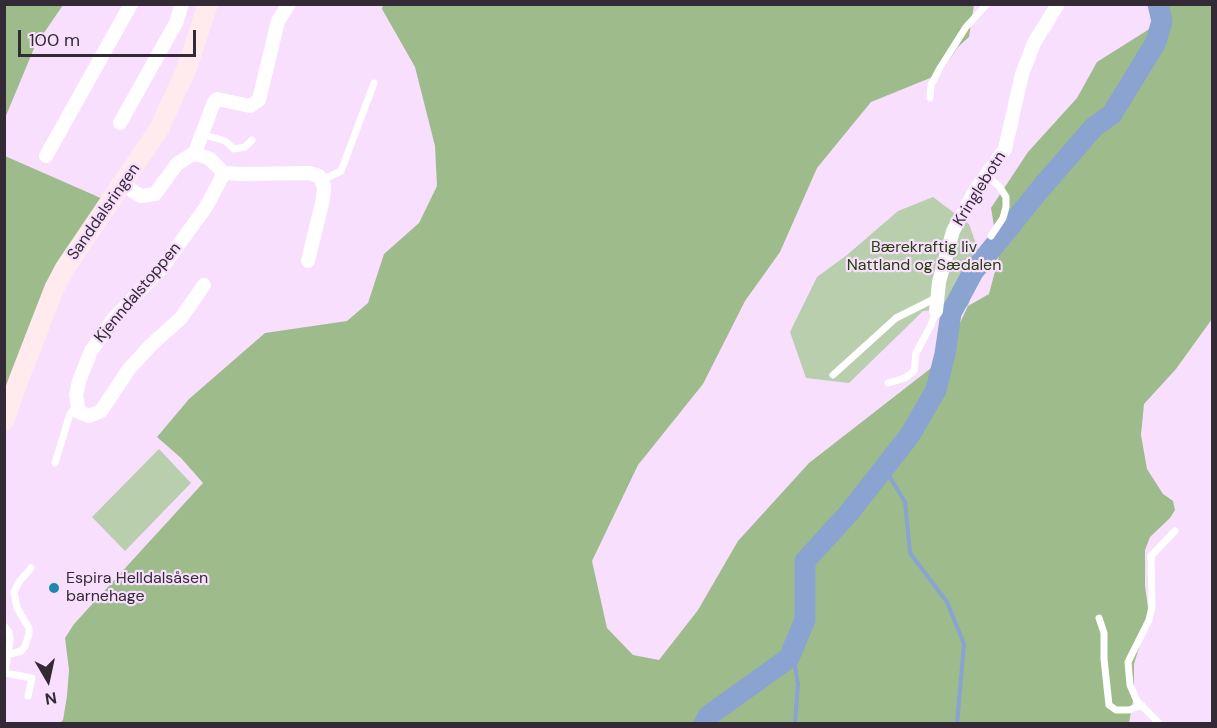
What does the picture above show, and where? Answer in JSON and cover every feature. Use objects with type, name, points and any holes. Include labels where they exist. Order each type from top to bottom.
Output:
[{"type":"main road","name":"Sanddalsringen","points":[[4,421],[44,311],[59,279],[159,129],[175,98],[198,39],[208,4]]},
{"type":"street","points":[[46,156],[131,4]]},
{"type":"street","points":[[120,123],[176,23],[182,4]]},
{"type":"street","points":[[123,184],[141,196],[155,194],[177,164],[194,155],[217,99],[250,106],[259,100],[278,21],[289,4]]},
{"type":"street","name":"Kringlebotn","points":[[937,304],[939,282],[953,231],[976,189],[1005,149],[1022,74],[1034,44],[1058,4]]},
{"type":"street","points":[[194,155],[210,159],[224,173],[309,173],[319,176],[324,186],[323,199],[308,261]]},
{"type":"street","name":"Kjenndalstoppen","points":[[76,407],[79,381],[91,351],[101,335],[127,303],[161,269],[206,207],[224,173]]},
{"type":"street","points":[[76,407],[84,416],[95,415],[101,411],[129,369],[181,318],[204,285]]},
{"type":"lane","points":[[930,98],[932,85],[940,68],[966,27],[987,4]]},
{"type":"lane","points":[[322,180],[341,171],[374,83]]},
{"type":"lane","points":[[202,134],[225,141],[234,148],[245,147],[252,140]]},
{"type":"lane","points":[[986,176],[999,186],[1006,197],[1003,218],[991,236]]},
{"type":"lane","points":[[833,375],[896,318],[937,304]]},
{"type":"lane","points":[[888,383],[905,378],[914,370],[916,353],[931,325],[937,304]]},
{"type":"lane","points":[[55,463],[70,414],[76,407]]},
{"type":"lane","points":[[1160,723],[1137,701],[1130,685],[1128,662],[1149,620],[1152,607],[1151,555],[1175,531]]},
{"type":"lane","points":[[10,654],[21,651],[29,634],[29,628],[16,608],[14,592],[19,582],[32,568]]},
{"type":"lane","points":[[1099,618],[1104,633],[1104,670],[1109,705],[1116,710],[1129,710],[1142,705]]},
{"type":"lane","points":[[4,626],[9,632],[10,654],[5,673],[32,678],[28,696]]},
{"type":"green space","points":[[5,4],[63,5],[35,46],[5,118]]},
{"type":"green space","points":[[383,5],[974,5],[969,37],[958,47],[940,74],[871,102],[817,168],[780,252],[745,301],[703,384],[638,465],[592,561],[607,628],[633,655],[659,660],[698,610],[738,541],[809,463],[935,365],[945,354],[968,306],[989,294],[999,256],[991,208],[1028,152],[1077,98],[1097,62],[1162,21],[1169,5],[1212,5],[1212,319],[1176,369],[1144,404],[1141,435],[1147,469],[1163,494],[1173,501],[1175,510],[1150,537],[1145,550],[1145,586],[1149,615],[1134,664],[1134,695],[1129,723],[59,724],[63,720],[69,670],[65,638],[74,624],[203,483],[181,458],[157,437],[189,399],[265,333],[347,321],[368,303],[384,254],[419,223],[437,186],[435,146],[415,67],[382,9]]},
{"type":"green space","points":[[5,156],[103,199],[5,398]]},
{"type":"green space","name":"Bærekraftig liv Nattland og Sædalen","points":[[933,197],[969,224],[982,261],[968,306],[951,313],[943,309],[923,311],[849,383],[806,378],[790,332],[817,277],[847,255],[898,211]]},
{"type":"green space","points":[[159,449],[191,483],[125,551],[92,517]]},
{"type":"waterway","points":[[704,724],[708,716],[789,658],[805,620],[805,561],[848,514],[910,435],[936,390],[945,354],[951,313],[973,272],[1094,127],[1112,114],[1156,42],[1162,21],[1158,4]]},
{"type":"waterway","points":[[884,467],[905,502],[910,553],[947,602],[964,644],[957,724]]},
{"type":"waterway","points":[[792,648],[798,684],[795,724]]},
{"type":"place","name":"Espira Helldalsåsen barnehage","points":[[54,588]]}]
